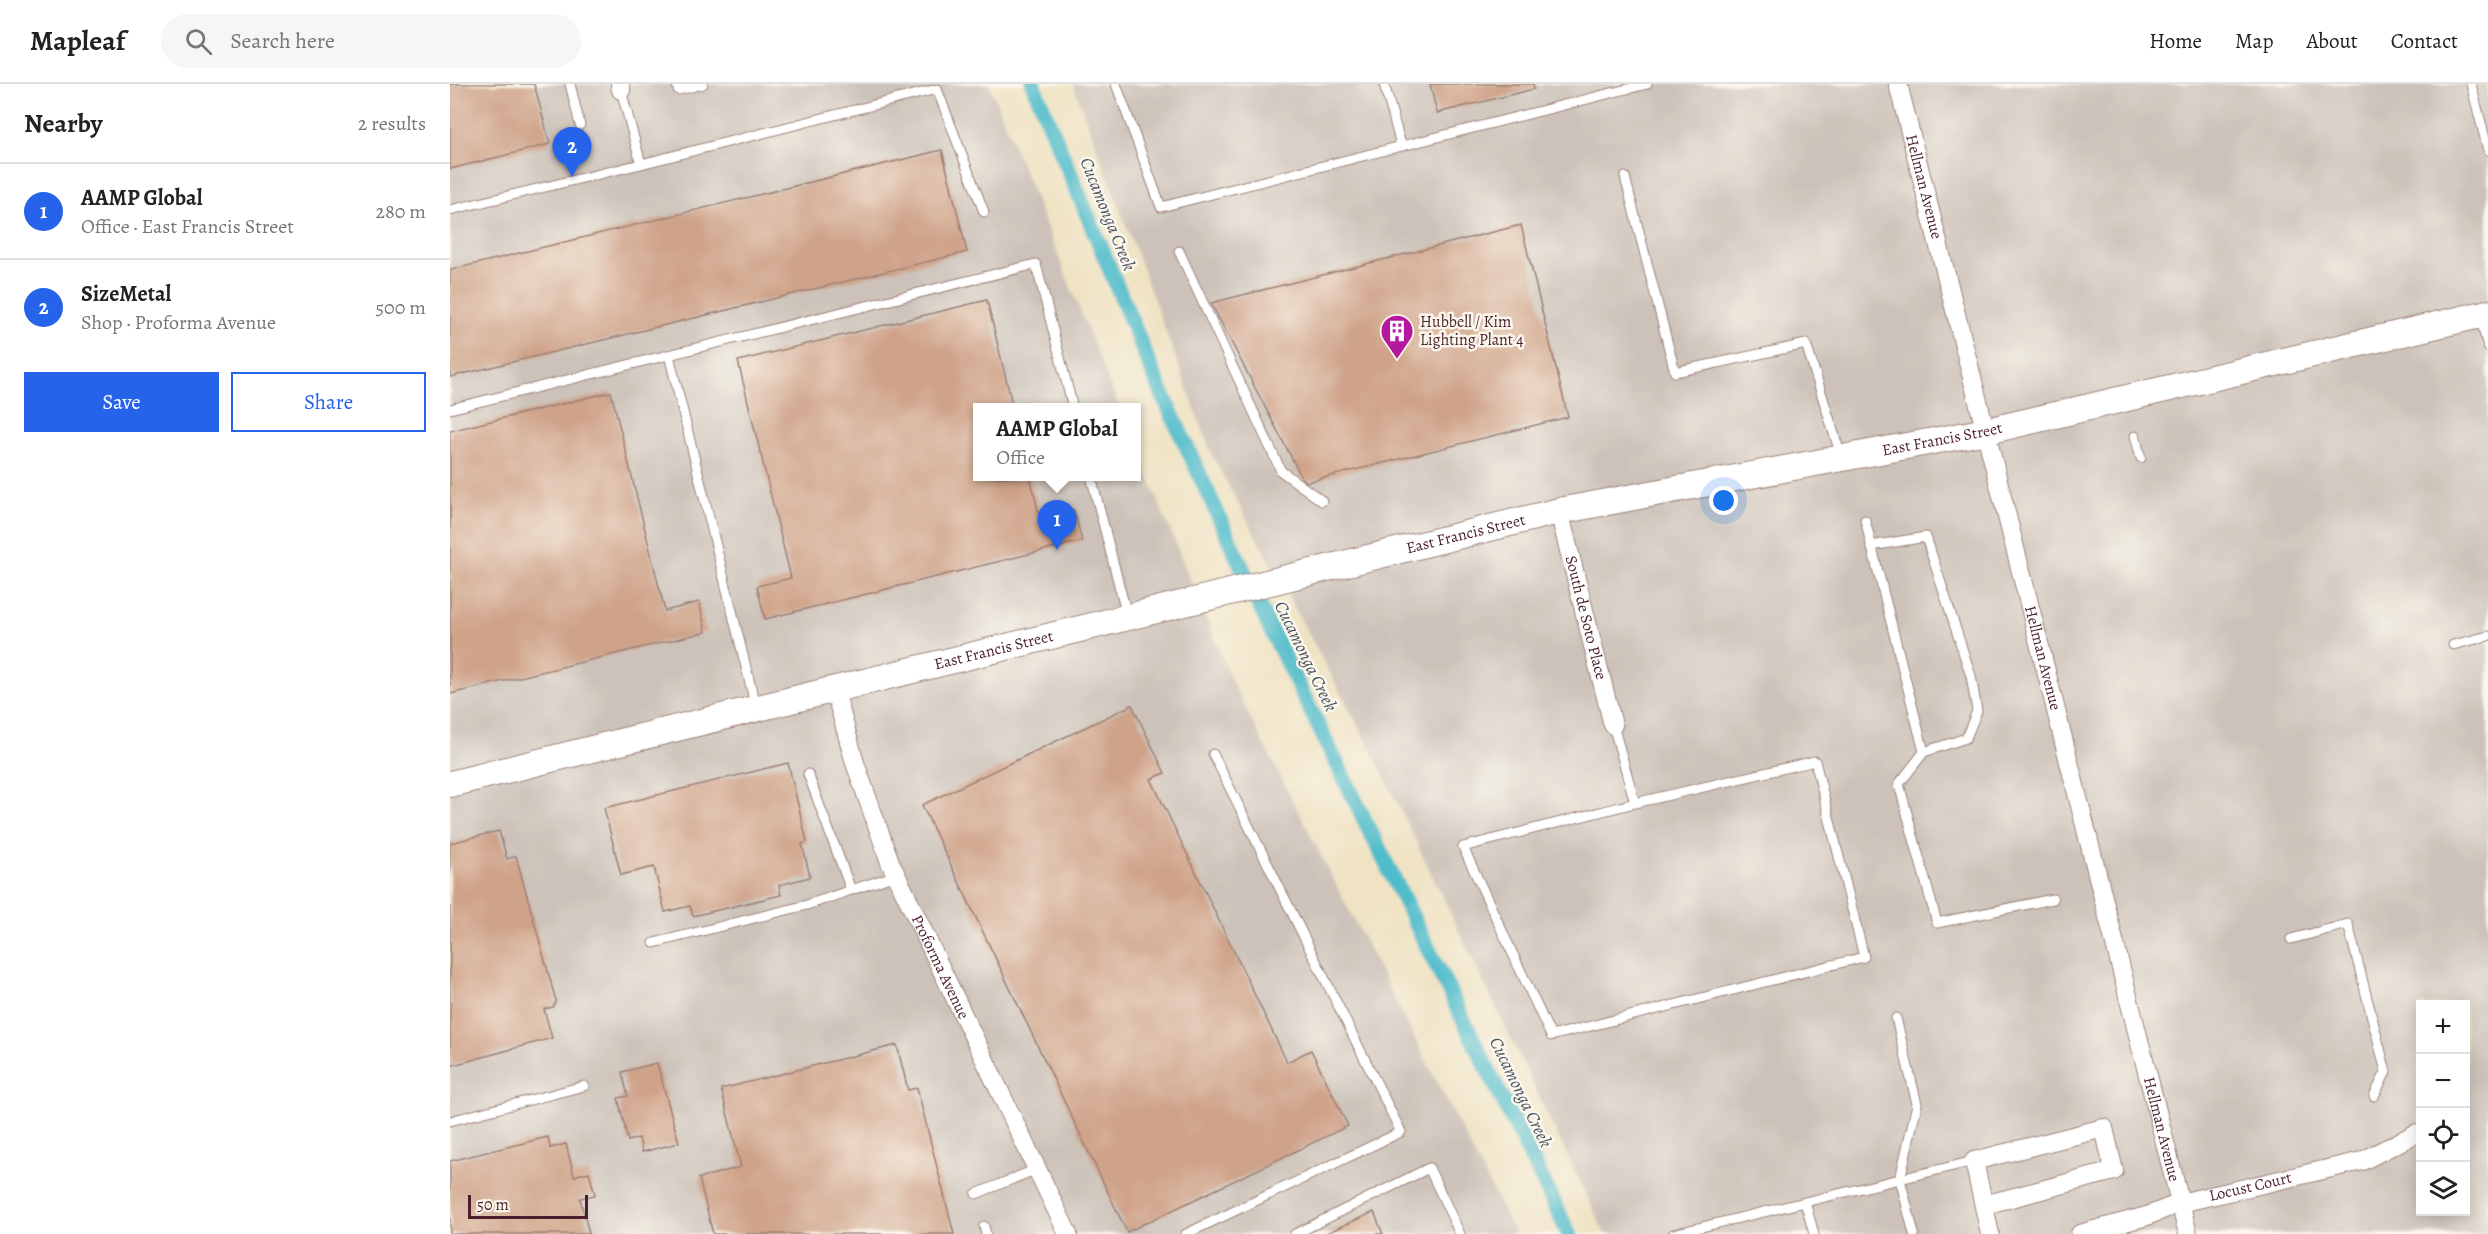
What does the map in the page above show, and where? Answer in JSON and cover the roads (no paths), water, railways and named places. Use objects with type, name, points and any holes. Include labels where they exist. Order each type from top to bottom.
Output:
[{"type":"street","name":"Hellman Avenue","points":[[1898,84],[2188,1234]]},
{"type":"street","name":"East Francis Street","points":[[450,784],[1559,511],[1987,431],[2484,314]]},
{"type":"street","name":"South de Soto Place","points":[[1559,511],[1613,725]]},
{"type":"street","name":"Proforma Avenue","points":[[835,691],[855,763],[896,875],[1068,1234]]},
{"type":"street","points":[[1984,1205],[2114,1171],[2104,1128],[1974,1161],[1990,1234]]},
{"type":"street","name":"Locust Court","points":[[2080,1234],[2147,1216],[2180,1203],[2362,1161],[2416,1134]]},
{"type":"lane","points":[[570,84],[580,125]]},
{"type":"lane","points":[[677,84],[678,90],[703,84]]},
{"type":"lane","points":[[1116,84],[1161,207],[1647,84]]},
{"type":"lane","points":[[1384,84],[1401,145]]},
{"type":"lane","points":[[2471,84],[2488,150]]},
{"type":"lane","points":[[621,87],[641,164]]},
{"type":"lane","points":[[450,210],[641,164],[936,87],[984,212]]},
{"type":"lane","points":[[1624,177],[1675,372],[1806,344],[1841,458]]},
{"type":"lane","points":[[1179,251],[1281,471],[1322,501]]},
{"type":"lane","points":[[450,409],[1036,264],[1072,403]]},
{"type":"lane","points":[[2484,314],[2488,347]]},
{"type":"lane","points":[[669,355],[756,710]]},
{"type":"lane","points":[[2135,436],[2141,458]]},
{"type":"lane","points":[[1092,481],[1128,618]]},
{"type":"lane","points":[[1865,520],[1924,752]]},
{"type":"lane","points":[[1871,546],[1926,537],[1971,676],[1977,711],[1966,738],[1924,752],[1899,784],[1937,923],[2053,899]]},
{"type":"lane","points":[[2452,645],[2488,636]]},
{"type":"lane","points":[[1613,725],[1635,803]]},
{"type":"lane","points":[[1186,1234],[1401,1132],[1213,754]]},
{"type":"lane","points":[[1815,761],[1864,957],[1551,1036],[1463,848],[1635,803],[1815,761]]},
{"type":"lane","points":[[808,774],[850,890]]},
{"type":"lane","points":[[654,943],[807,905],[896,875]]},
{"type":"lane","points":[[2291,939],[2348,924],[2386,1072],[2374,1096]]},
{"type":"lane","points":[[1896,1018],[1917,1104],[1900,1179],[1914,1234]]},
{"type":"lane","points":[[450,1121],[584,1086]]},
{"type":"lane","points":[[1673,1234],[1974,1161]]},
{"type":"lane","points":[[1295,1234],[1429,1168],[1460,1234]]},
{"type":"lane","points":[[976,1194],[1037,1169]]},
{"type":"lane","points":[[1805,1202],[1814,1234]]},
{"type":"waterway","name":"Cucamonga Creek","points":[[1033,84],[1153,373],[1267,622],[1569,1234]]},
{"type":"place","name":"SizeMetal","points":[[572,177]]},
{"type":"place","name":"Hubbell / Kim Lighting Plant 4","points":[[1397,360]]},
{"type":"place","name":"AAMP Global","points":[[1057,550]]}]
